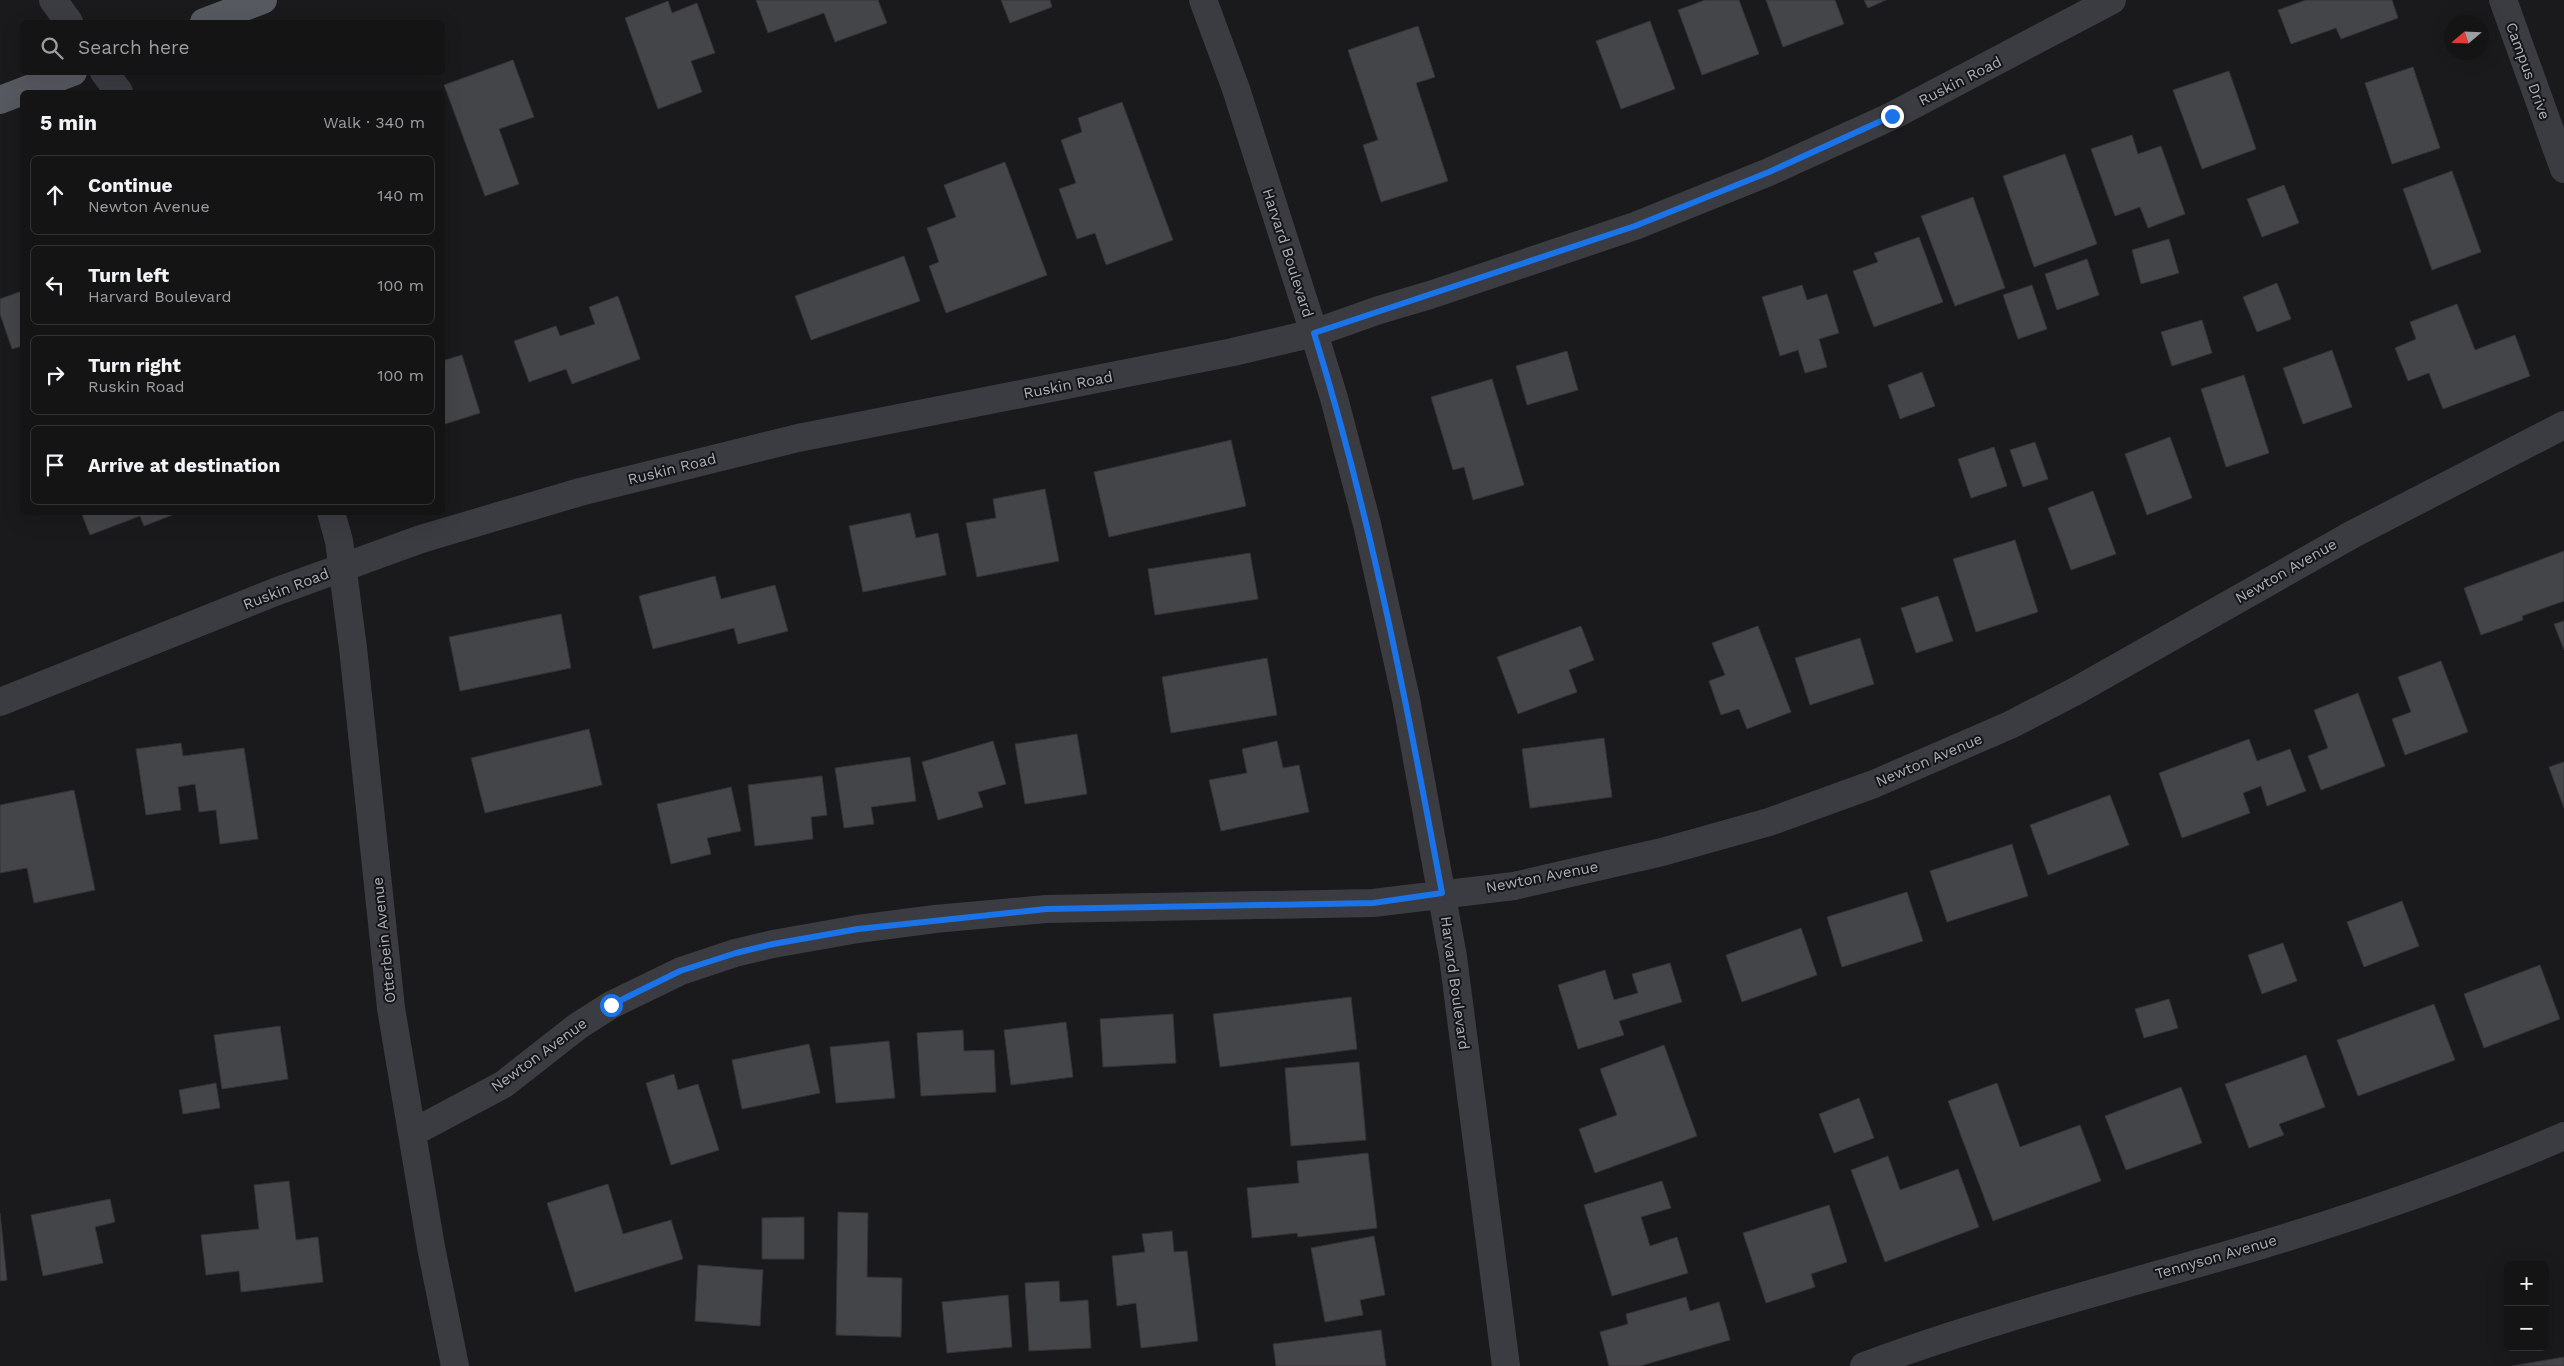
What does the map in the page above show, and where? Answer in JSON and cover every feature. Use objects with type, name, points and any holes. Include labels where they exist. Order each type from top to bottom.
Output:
[{"type":"main road","points":[[209,20],[263,0]]},
{"type":"main road","points":[[26,90],[65,75]]},
{"type":"main road","points":[[0,100],[20,92]]},
{"type":"street","points":[[53,0],[68,20]]},
{"type":"street","name":"Harvard Boulevard","points":[[1203,0],[1236,89],[1314,333],[1334,398],[1368,524],[1406,699],[1453,957],[1506,1366]]},
{"type":"street","name":"Ruskin Road","points":[[0,702],[421,539],[580,492],[798,438],[1224,354],[1314,333],[1635,226],[1769,172],[1892,116],[2112,0]]},
{"type":"street","name":"Campus Drive","points":[[2503,0],[2564,169]]},
{"type":"street","points":[[106,75],[118,90]]},
{"type":"street","name":"Newton Avenue","points":[[412,1133],[504,1084],[578,1026],[611,1005],[680,971],[736,953],[773,944],[887,925],[1046,909],[1373,903],[1442,893],[1514,886],[1662,852],[1769,822],[1874,784],[2018,721],[2074,692],[2353,534],[2564,425]]},
{"type":"street","name":"Otterbein Avenue","points":[[332,515],[339,541],[353,648],[391,1008],[431,1247],[455,1366]]},
{"type":"street","name":"Tennyson Avenue","points":[[1864,1366],[2009,1316],[2259,1246],[2418,1194],[2564,1136]]},
{"type":"building","points":[[756,0],[878,0],[887,23],[835,42],[824,13],[768,33]]},
{"type":"building","points":[[1001,0],[1050,0],[1052,7],[1010,23]]},
{"type":"building","points":[[1705,0],[1739,0],[1759,54],[1702,75],[1678,10]]},
{"type":"building","points":[[1766,0],[1835,0],[1844,24],[1783,47]]},
{"type":"building","points":[[1864,0],[1886,0],[1868,8]]},
{"type":"building","points":[[2306,0],[2392,0],[2398,18],[2341,39],[2336,28],[2291,44],[2278,10]]},
{"type":"building","points":[[668,1],[672,13],[697,3],[715,53],[691,61],[702,92],[658,109],[625,18]]},
{"type":"building","points":[[1650,21],[1675,89],[1621,109],[1596,41]]},
{"type":"building","points":[[1418,26],[1435,77],[1416,83],[1448,181],[1381,202],[1363,145],[1378,140],[1348,50]]},
{"type":"building","points":[[513,60],[534,117],[499,129],[519,184],[485,196],[444,85]]},
{"type":"building","points":[[2413,67],[2440,148],[2392,164],[2365,83]]},
{"type":"building","points":[[2229,71],[2256,149],[2202,169],[2173,90]]},
{"type":"building","points":[[1122,102],[1173,240],[1106,265],[1095,233],[1077,239],[1059,189],[1076,183],[1061,140],[1082,132],[1078,118]]},
{"type":"building","points":[[2132,135],[2138,154],[2161,146],[2185,214],[2148,228],[2140,207],[2115,216],[2091,149]]},
{"type":"building","points":[[2065,154],[2097,244],[2034,267],[2003,176]]},
{"type":"building","points":[[1005,162],[1047,275],[946,313],[929,266],[939,262],[927,228],[956,217],[944,185]]},
{"type":"building","points":[[2452,171],[2481,252],[2432,270],[2403,189]]},
{"type":"building","points":[[2284,185],[2299,223],[2262,237],[2247,199]]},
{"type":"building","points":[[1973,197],[2005,288],[1955,306],[1921,216]]},
{"type":"building","points":[[1919,237],[1943,302],[1874,327],[1853,271],[1878,262],[1874,253]]},
{"type":"building","points":[[2169,239],[2179,273],[2141,284],[2132,250]]},
{"type":"building","points":[[904,256],[920,301],[811,340],[795,296]]},
{"type":"building","points":[[2087,259],[2099,295],[2057,310],[2045,274]]},
{"type":"building","points":[[2277,283],[2291,319],[2257,332],[2243,297]]},
{"type":"building","points":[[1802,285],[1807,300],[1827,294],[1839,333],[1819,339],[1827,367],[1805,373],[1798,350],[1780,356],[1762,297]]},
{"type":"building","points":[[2032,285],[2047,329],[2018,339],[2003,295]]},
{"type":"building","points":[[20,292],[20,347],[12,349],[0,314],[0,299]]},
{"type":"building","points":[[618,296],[640,359],[572,384],[566,369],[529,382],[514,341],[556,326],[560,336],[595,324],[589,307]]},
{"type":"building","points":[[2457,304],[2475,350],[2515,335],[2530,376],[2443,409],[2429,373],[2408,381],[2395,348],[2416,339],[2410,322]]},
{"type":"building","points":[[2202,320],[2212,353],[2172,366],[2161,332]]},
{"type":"building","points":[[2332,350],[2352,407],[2303,424],[2283,368]]},
{"type":"building","points":[[1567,351],[1578,390],[1527,405],[1516,366]]},
{"type":"building","points":[[462,355],[480,413],[445,424],[445,360]]},
{"type":"building","points":[[1922,372],[1935,406],[1900,419],[1888,385]]},
{"type":"building","points":[[2244,375],[2269,453],[2226,467],[2201,389]]},
{"type":"building","points":[[1492,379],[1524,485],[1473,500],[1464,467],[1453,470],[1431,397]]},
{"type":"building","points":[[2170,437],[2192,498],[2147,515],[2125,454]]},
{"type":"building","points":[[1231,440],[1246,506],[1109,537],[1094,472]]},
{"type":"building","points":[[2035,442],[2048,479],[2023,487],[2010,450]]},
{"type":"building","points":[[1994,447],[2007,486],[1971,498],[1958,459]]},
{"type":"building","points":[[1045,489],[1059,561],[977,577],[966,523],[996,518],[993,499]]},
{"type":"building","points":[[2093,491],[2116,554],[2071,570],[2048,508]]},
{"type":"building","points":[[910,513],[916,538],[938,533],[946,575],[863,592],[849,526]]},
{"type":"building","points":[[82,515],[172,515],[144,526],[140,516],[90,535]]},
{"type":"building","points":[[2015,540],[2038,612],[1976,632],[1953,559]]},
{"type":"building","points":[[2564,551],[2564,601],[2522,616],[2523,620],[2481,635],[2464,588]]},
{"type":"building","points":[[1250,553],[1258,599],[1155,615],[1148,569]]},
{"type":"building","points":[[715,576],[721,599],[775,585],[788,631],[738,644],[734,628],[653,649],[639,596]]},
{"type":"building","points":[[1938,596],[1953,641],[1916,653],[1901,608]]},
{"type":"building","points":[[561,614],[571,668],[460,691],[449,637]]},
{"type":"building","points":[[2564,621],[2564,650],[2554,624]]},
{"type":"building","points":[[1581,626],[1594,660],[1569,670],[1577,692],[1518,714],[1497,657]]},
{"type":"building","points":[[1758,626],[1791,712],[1747,729],[1739,709],[1721,715],[1709,681],[1725,675],[1712,643]]},
{"type":"building","points":[[1860,638],[1874,684],[1810,705],[1795,658]]},
{"type":"building","points":[[1267,658],[1277,715],[1171,733],[1162,677]]},
{"type":"building","points":[[2441,661],[2468,732],[2405,755],[2392,719],[2411,712],[2398,677]]},
{"type":"building","points":[[2358,693],[2385,766],[2321,790],[2308,756],[2328,748],[2314,710]]},
{"type":"building","points":[[589,729],[602,785],[485,813],[471,758]]},
{"type":"building","points":[[1077,734],[1087,794],[1025,804],[1015,744]]},
{"type":"building","points":[[1604,738],[1612,797],[1530,808],[1522,749]]},
{"type":"building","points":[[2249,739],[2257,761],[2290,749],[2306,791],[2267,806],[2261,786],[2243,793],[2250,813],[2182,838],[2159,773]]},
{"type":"building","points":[[993,741],[1006,784],[978,792],[983,807],[938,820],[922,762]]},
{"type":"building","points":[[1277,741],[1283,768],[1299,765],[1309,812],[1221,831],[1209,780],[1247,773],[1242,749]]},
{"type":"building","points":[[181,743],[183,756],[244,748],[258,839],[220,844],[216,810],[199,812],[195,784],[178,787],[181,810],[146,815],[136,749]]},
{"type":"building","points":[[910,757],[916,801],[871,807],[874,824],[844,828],[835,768]]},
{"type":"building","points":[[2564,762],[2564,808],[2549,767]]},
{"type":"building","points":[[822,776],[827,815],[811,817],[813,839],[755,846],[748,785]]},
{"type":"building","points":[[731,787],[741,831],[707,838],[711,854],[671,864],[657,804]]},
{"type":"building","points":[[74,790],[95,890],[34,903],[27,868],[0,873],[0,805]]},
{"type":"building","points":[[2110,795],[2129,845],[2048,875],[2030,825]]},
{"type":"building","points":[[2012,844],[2028,896],[1947,922],[1930,871]]},
{"type":"building","points":[[1907,892],[1923,941],[1842,967],[1827,917]]},
{"type":"building","points":[[2402,901],[2419,946],[2364,967],[2347,922]]},
{"type":"building","points":[[1801,928],[1817,975],[1742,1002],[1726,955]]},
{"type":"building","points":[[2283,943],[2297,981],[2262,994],[2248,955]]},
{"type":"building","points":[[1670,963],[1682,1002],[1619,1021],[1624,1035],[1578,1049],[1558,985],[1605,970],[1614,1000],[1638,993],[1632,974]]},
{"type":"building","points":[[2540,965],[2560,1019],[2484,1048],[2464,994]]},
{"type":"building","points":[[1351,997],[1357,1049],[1220,1067],[1213,1014]]},
{"type":"building","points":[[2169,999],[2178,1028],[2144,1038],[2135,1009]]},
{"type":"building","points":[[2434,1004],[2455,1060],[2358,1096],[2337,1040]]},
{"type":"building","points":[[1173,1014],[1176,1063],[1103,1067],[1100,1019]]},
{"type":"building","points":[[1066,1022],[1073,1077],[1011,1085],[1004,1030]]},
{"type":"building","points":[[280,1026],[288,1079],[222,1089],[214,1035]]},
{"type":"building","points":[[963,1030],[964,1051],[994,1050],[996,1092],[921,1096],[917,1033]]},
{"type":"building","points":[[889,1041],[895,1098],[836,1103],[830,1047]]},
{"type":"building","points":[[809,1044],[820,1093],[742,1109],[732,1060]]},
{"type":"building","points":[[1664,1045],[1697,1136],[1595,1173],[1579,1129],[1617,1115],[1600,1069]]},
{"type":"building","points":[[2306,1055],[2325,1107],[2279,1124],[2284,1135],[2249,1148],[2225,1084]]},
{"type":"building","points":[[1359,1062],[1366,1140],[1291,1146],[1285,1068]]},
{"type":"building","points":[[674,1074],[678,1090],[698,1084],[719,1150],[671,1165],[646,1083]]},
{"type":"building","points":[[216,1083],[220,1108],[183,1114],[179,1090]]},
{"type":"building","points":[[1997,1083],[2020,1147],[2080,1125],[2101,1181],[1993,1221],[1948,1101]]},
{"type":"building","points":[[2181,1087],[2202,1143],[2126,1170],[2105,1116]]},
{"type":"building","points":[[1859,1098],[1874,1138],[1834,1153],[1819,1114]]},
{"type":"building","points":[[1368,1153],[1377,1228],[1298,1237],[1297,1233],[1252,1238],[1247,1188],[1299,1183],[1297,1161]]},
{"type":"building","points":[[1888,1156],[1900,1190],[1958,1169],[1979,1227],[1885,1262],[1851,1170]]},
{"type":"building","points":[[289,1181],[296,1240],[318,1237],[323,1282],[241,1292],[239,1271],[206,1275],[201,1235],[259,1229],[254,1185]]},
{"type":"building","points":[[1662,1181],[1671,1208],[1641,1217],[1650,1246],[1677,1237],[1688,1273],[1612,1296],[1584,1205]]},
{"type":"building","points":[[608,1184],[623,1234],[671,1220],[683,1259],[575,1292],[547,1203]]},
{"type":"building","points":[[110,1199],[115,1222],[95,1227],[103,1263],[43,1276],[31,1215]]},
{"type":"building","points":[[1829,1205],[1847,1262],[1811,1274],[1815,1287],[1766,1303],[1743,1233]]},
{"type":"building","points":[[838,1212],[868,1213],[867,1277],[902,1278],[901,1337],[836,1335]]},
{"type":"building","points":[[0,1213],[7,1280],[0,1281]]},
{"type":"building","points":[[804,1217],[804,1259],[762,1259],[762,1218]]},
{"type":"building","points":[[1172,1231],[1174,1252],[1187,1251],[1198,1341],[1141,1348],[1136,1303],[1117,1306],[1112,1256],[1145,1252],[1142,1234]]},
{"type":"building","points":[[1374,1236],[1385,1295],[1360,1300],[1363,1315],[1325,1322],[1311,1248]]},
{"type":"building","points":[[698,1265],[763,1270],[760,1326],[695,1321]]},
{"type":"building","points":[[1059,1281],[1060,1302],[1088,1300],[1091,1348],[1029,1351],[1025,1283]]},
{"type":"building","points":[[1008,1295],[1012,1347],[947,1353],[942,1302]]},
{"type":"building","points":[[1686,1297],[1690,1311],[1719,1302],[1730,1340],[1640,1366],[1609,1366],[1600,1332],[1628,1324],[1626,1314]]},
{"type":"building","points":[[1381,1330],[1386,1366],[1276,1366],[1273,1344]]},
{"type":"building","points":[[2564,1357],[2564,1366],[2512,1366]]},
{"type":"route","points":[[611,1005],[680,971],[736,953],[773,944],[858,929],[935,919],[1046,909],[1373,903],[1442,893],[1406,699],[1368,524],[1334,398],[1314,333],[1635,226],[1769,172],[1892,116]]}]
